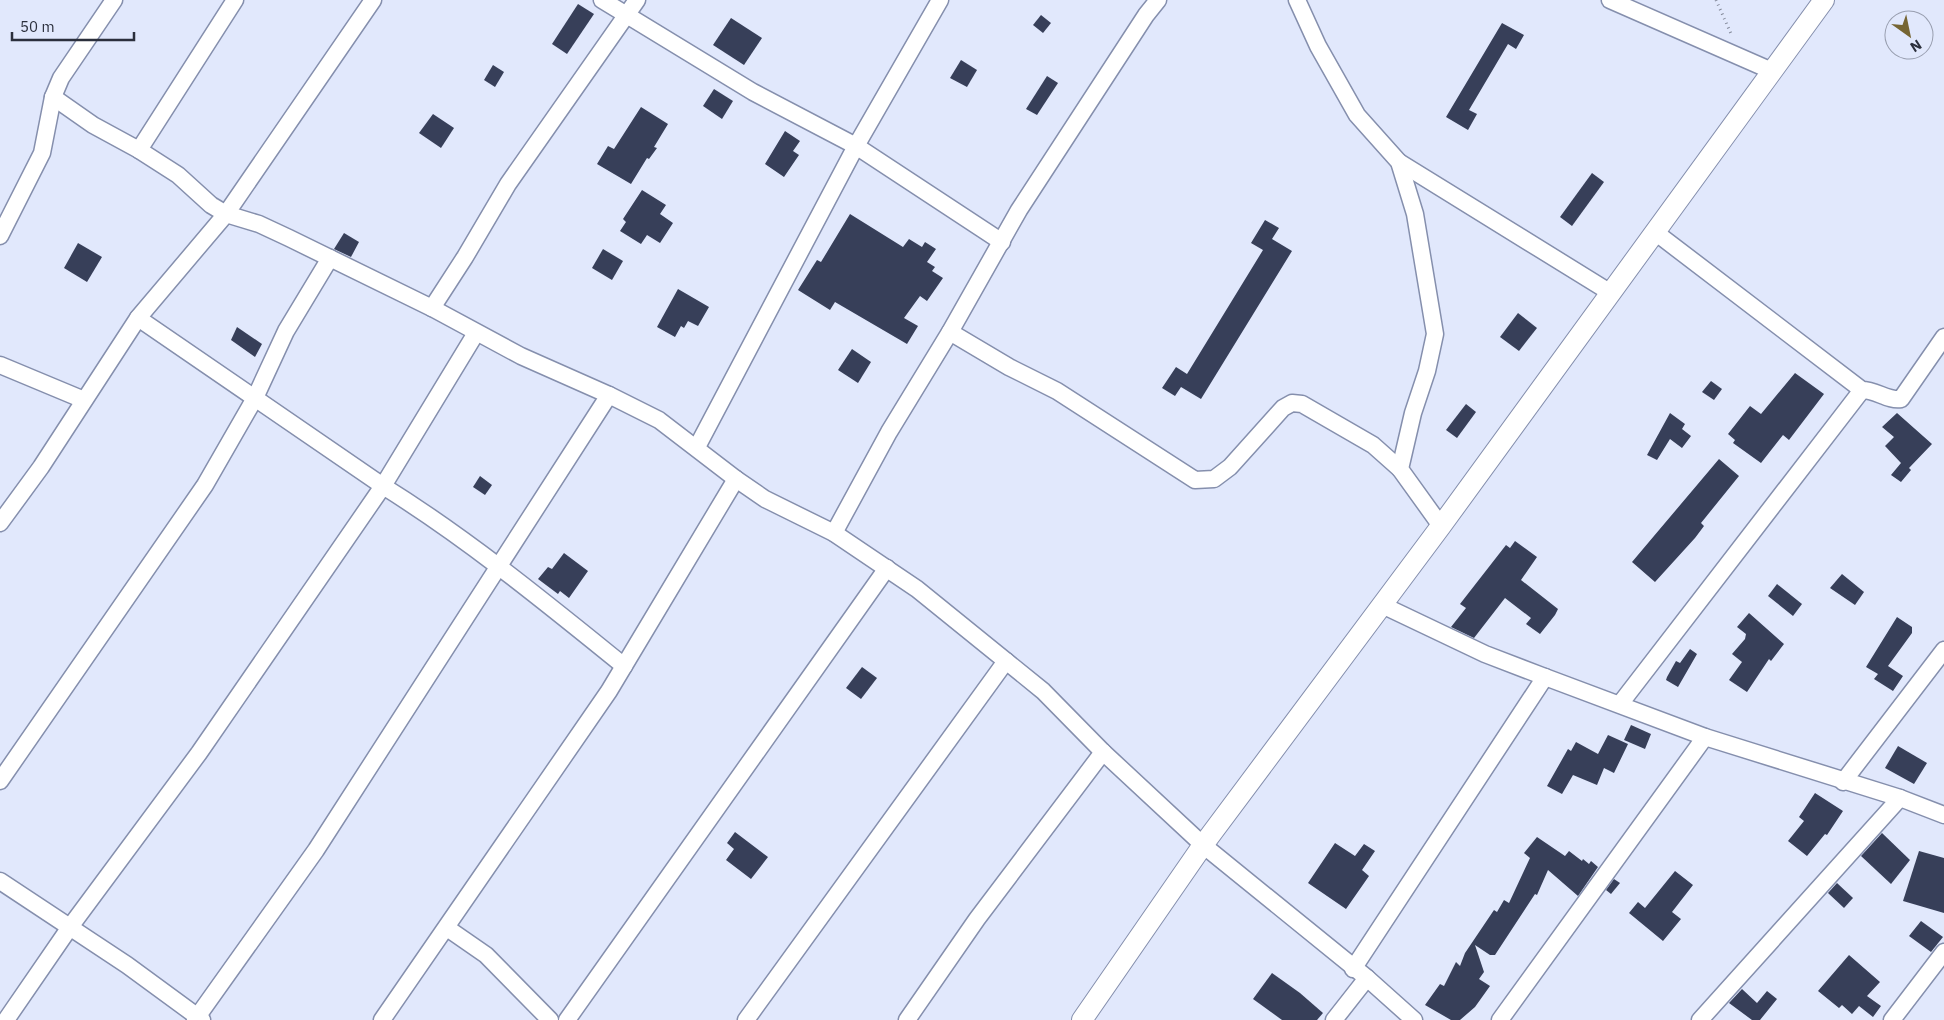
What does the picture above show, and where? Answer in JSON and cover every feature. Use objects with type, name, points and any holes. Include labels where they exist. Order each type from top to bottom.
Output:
[{"type":"street","points":[[2,227],[42,153],[54,97],[61,78],[114,0]]},
{"type":"street","points":[[139,150],[235,0]]},
{"type":"street","points":[[0,523],[41,467],[138,318],[226,214],[373,0]]},
{"type":"street","points":[[602,0],[753,92],[856,146],[1002,242]]},
{"type":"street","points":[[432,308],[508,184],[638,0]]},
{"type":"street","points":[[697,447],[856,146],[940,0]]},
{"type":"street","points":[[834,533],[888,432],[950,332],[1077,118],[1158,0]]},
{"type":"street","points":[[1297,0],[1318,46],[1357,116],[1399,162],[1611,293]]},
{"type":"street","points":[[1610,0],[1772,71]]},
{"type":"street","points":[[1082,1020],[1203,845],[1382,605],[1824,0]]},
{"type":"street","points":[[54,97],[93,125],[139,150],[178,176],[211,205],[226,214],[259,224],[432,308],[521,356],[610,395],[659,420],[697,447],[736,480],[766,499],[834,533],[887,568],[917,589],[1043,691],[1103,752],[1203,845],[1360,973],[1414,1020]]},
{"type":"street","points":[[1399,162],[1415,214],[1435,334],[1427,371],[1412,413],[1400,469]]},
{"type":"street","points":[[1655,232],[1862,390],[1871,390],[1897,400],[1901,399],[1944,337]]},
{"type":"street","points":[[0,781],[205,485],[254,398],[286,331],[330,258]]},
{"type":"street","points":[[138,318],[192,358],[426,513],[500,567],[624,666]]},
{"type":"street","points":[[6,1020],[70,927],[204,746],[383,486],[476,332]]},
{"type":"street","points":[[950,332],[1009,367],[1058,391],[1195,480],[1214,479],[1230,467],[1283,408],[1292,403],[1302,404],[1373,444],[1400,469],[1440,526]]},
{"type":"street","points":[[0,365],[84,400]]},
{"type":"street","points":[[1620,704],[1862,390]]},
{"type":"street","points":[[0,881],[128,965],[198,1019],[316,850],[610,395]]},
{"type":"street","points":[[382,1020],[447,928],[624,666],[736,480]]},
{"type":"street","points":[[567,1020],[887,568]]},
{"type":"street","points":[[1382,605],[1485,654],[1705,737],[1843,782],[1900,798],[1944,815]]},
{"type":"street","points":[[1843,782],[1944,650]]},
{"type":"street","points":[[746,1020],[1006,661]]},
{"type":"street","points":[[1334,1020],[1360,973],[1545,677]]},
{"type":"street","points":[[1500,1020],[1705,737]]},
{"type":"street","points":[[907,1020],[978,919],[1103,752]]},
{"type":"street","points":[[1700,1020],[1900,798]]},
{"type":"street","points":[[447,928],[486,955],[550,1020]]},
{"type":"street","points":[[1892,1020],[1944,952]]},
{"type":"path","points":[[1716,0],[1741,57]]},
{"type":"building","points":[[578,4],[594,14],[567,54],[552,44]]},
{"type":"building","points":[[1041,15],[1051,23],[1043,33],[1033,25]]},
{"type":"building","points":[[731,18],[762,38],[744,65],[713,45]]},
{"type":"building","points":[[1502,23],[1524,35],[1516,49],[1508,44],[1469,110],[1477,114],[1468,130],[1446,117]]},
{"type":"building","points":[[961,60],[977,70],[967,87],[950,78]]},
{"type":"building","points":[[493,65],[504,72],[495,87],[484,80]]},
{"type":"building","points":[[1047,76],[1058,83],[1037,115],[1026,109]]},
{"type":"building","points":[[714,89],[733,101],[722,119],[703,106]]},
{"type":"building","points":[[641,107],[668,124],[654,147],[657,148],[649,159],[647,158],[631,184],[597,164],[608,146],[614,149]]},
{"type":"building","points":[[433,114],[454,128],[441,148],[419,133]]},
{"type":"building","points":[[785,131],[800,141],[793,151],[799,155],[784,177],[765,164]]},
{"type":"building","points":[[1592,173],[1604,182],[1572,226],[1560,217]]},
{"type":"building","points":[[642,190],[666,205],[660,214],[673,223],[660,243],[647,235],[641,244],[620,231],[626,222],[623,219]]},
{"type":"building","points":[[850,214],[903,247],[909,239],[922,247],[925,242],[936,249],[927,262],[935,267],[932,271],[943,278],[927,301],[920,296],[904,318],[918,326],[907,344],[835,302],[830,310],[798,290],[817,260],[821,262]]},
{"type":"building","points":[[1265,220],[1279,228],[1272,239],[1292,251],[1201,399],[1181,387],[1175,396],[1162,388],[1176,367],[1187,374],[1263,250],[1251,243]]},
{"type":"building","points":[[344,233],[359,242],[351,257],[334,249]]},
{"type":"building","points":[[78,243],[102,257],[87,282],[64,268]]},
{"type":"building","points":[[603,249],[623,261],[612,280],[592,268]]},
{"type":"building","points":[[678,289],[709,307],[698,326],[688,321],[684,328],[681,326],[675,337],[657,327]]},
{"type":"building","points":[[1518,313],[1537,328],[1519,351],[1500,337]]},
{"type":"building","points":[[237,327],[262,344],[255,357],[231,340]]},
{"type":"building","points":[[852,349],[871,362],[858,383],[838,370]]},
{"type":"building","points":[[1795,373],[1824,394],[1789,440],[1783,435],[1761,463],[1733,443],[1735,440],[1728,434],[1750,406],[1761,414]]},
{"type":"building","points":[[1711,381],[1722,389],[1714,400],[1702,392]]},
{"type":"building","points":[[1466,404],[1476,412],[1457,438],[1446,430]]},
{"type":"building","points":[[1670,413],[1685,424],[1682,429],[1691,436],[1682,448],[1670,439],[1657,460],[1647,455]]},
{"type":"building","points":[[1897,413],[1932,444],[1909,468],[1911,470],[1901,482],[1891,475],[1901,463],[1885,446],[1894,437],[1882,427]]},
{"type":"building","points":[[1719,459],[1739,476],[1701,523],[1704,526],[1695,538],[1655,582],[1632,562]]},
{"type":"building","points":[[480,476],[492,485],[485,495],[473,487]]},
{"type":"building","points":[[1515,541],[1537,557],[1521,580],[1558,609],[1555,615],[1540,634],[1526,624],[1531,618],[1505,598],[1474,638],[1451,627],[1466,608],[1460,604],[1506,545],[1510,548]]},
{"type":"building","points":[[564,553],[588,571],[569,598],[560,591],[558,594],[538,579],[548,567],[552,569]]},
{"type":"building","points":[[1842,574],[1864,592],[1855,605],[1830,588]]},
{"type":"building","points":[[1777,584],[1802,604],[1793,616],[1768,596]]},
{"type":"building","points":[[1749,613],[1784,644],[1771,661],[1769,659],[1747,692],[1729,680],[1742,662],[1732,654],[1745,639],[1746,634],[1737,627]]},
{"type":"building","points":[[1897,617],[1912,627],[1912,633],[1888,666],[1903,676],[1893,691],[1874,679],[1878,674],[1866,667]]},
{"type":"building","points":[[1690,649],[1697,654],[1678,687],[1666,680],[1676,661],[1680,663]]},
{"type":"building","points":[[862,667],[877,678],[861,699],[846,688]]},
{"type":"building","points":[[1631,725],[1651,734],[1645,749],[1624,740]]},
{"type":"building","points":[[1608,735],[1628,744],[1614,773],[1604,768],[1597,785],[1573,775],[1562,794],[1547,786],[1568,749],[1571,751],[1576,742],[1598,754]]},
{"type":"building","points":[[1898,746],[1927,763],[1914,784],[1885,768]]},
{"type":"building","points":[[1815,793],[1843,811],[1827,835],[1825,834],[1807,856],[1788,841],[1804,821],[1799,817]]},
{"type":"building","points":[[735,832],[768,857],[751,879],[726,860],[734,849],[727,843]]},
{"type":"building","points":[[1882,833],[1910,860],[1891,884],[1861,856]]},
{"type":"building","points":[[1537,837],[1565,856],[1569,851],[1582,861],[1583,859],[1589,864],[1591,861],[1598,867],[1578,896],[1548,870],[1537,895],[1535,894],[1495,955],[1490,955],[1475,945],[1484,972],[1479,979],[1490,986],[1475,1007],[1460,1020],[1451,1020],[1425,1005],[1440,984],[1444,986],[1456,962],[1460,966],[1465,953],[1494,910],[1497,912],[1504,900],[1509,903],[1530,858],[1524,853]]},
{"type":"building","points":[[1335,843],[1355,856],[1364,844],[1375,851],[1362,870],[1369,876],[1346,909],[1308,883]]},
{"type":"building","points":[[1919,851],[1944,858],[1944,913],[1903,901]]},
{"type":"building","points":[[1675,871],[1693,885],[1672,912],[1681,919],[1663,941],[1629,913],[1638,902],[1645,908]]},
{"type":"building","points":[[1614,879],[1620,883],[1611,894],[1606,890]]},
{"type":"building","points":[[1837,883],[1853,898],[1844,908],[1828,893]]},
{"type":"building","points":[[1921,921],[1943,937],[1931,952],[1909,936]]},
{"type":"building","points":[[1849,955],[1880,982],[1867,996],[1881,1006],[1873,1017],[1859,1006],[1852,1014],[1842,1005],[1839,1008],[1818,991]]},
{"type":"building","points":[[1272,973],[1300,993],[1323,1013],[1317,1020],[1282,1020],[1253,999]]},
{"type":"building","points":[[1742,989],[1757,1003],[1767,991],[1777,999],[1760,1020],[1752,1020],[1729,1003]]}]
